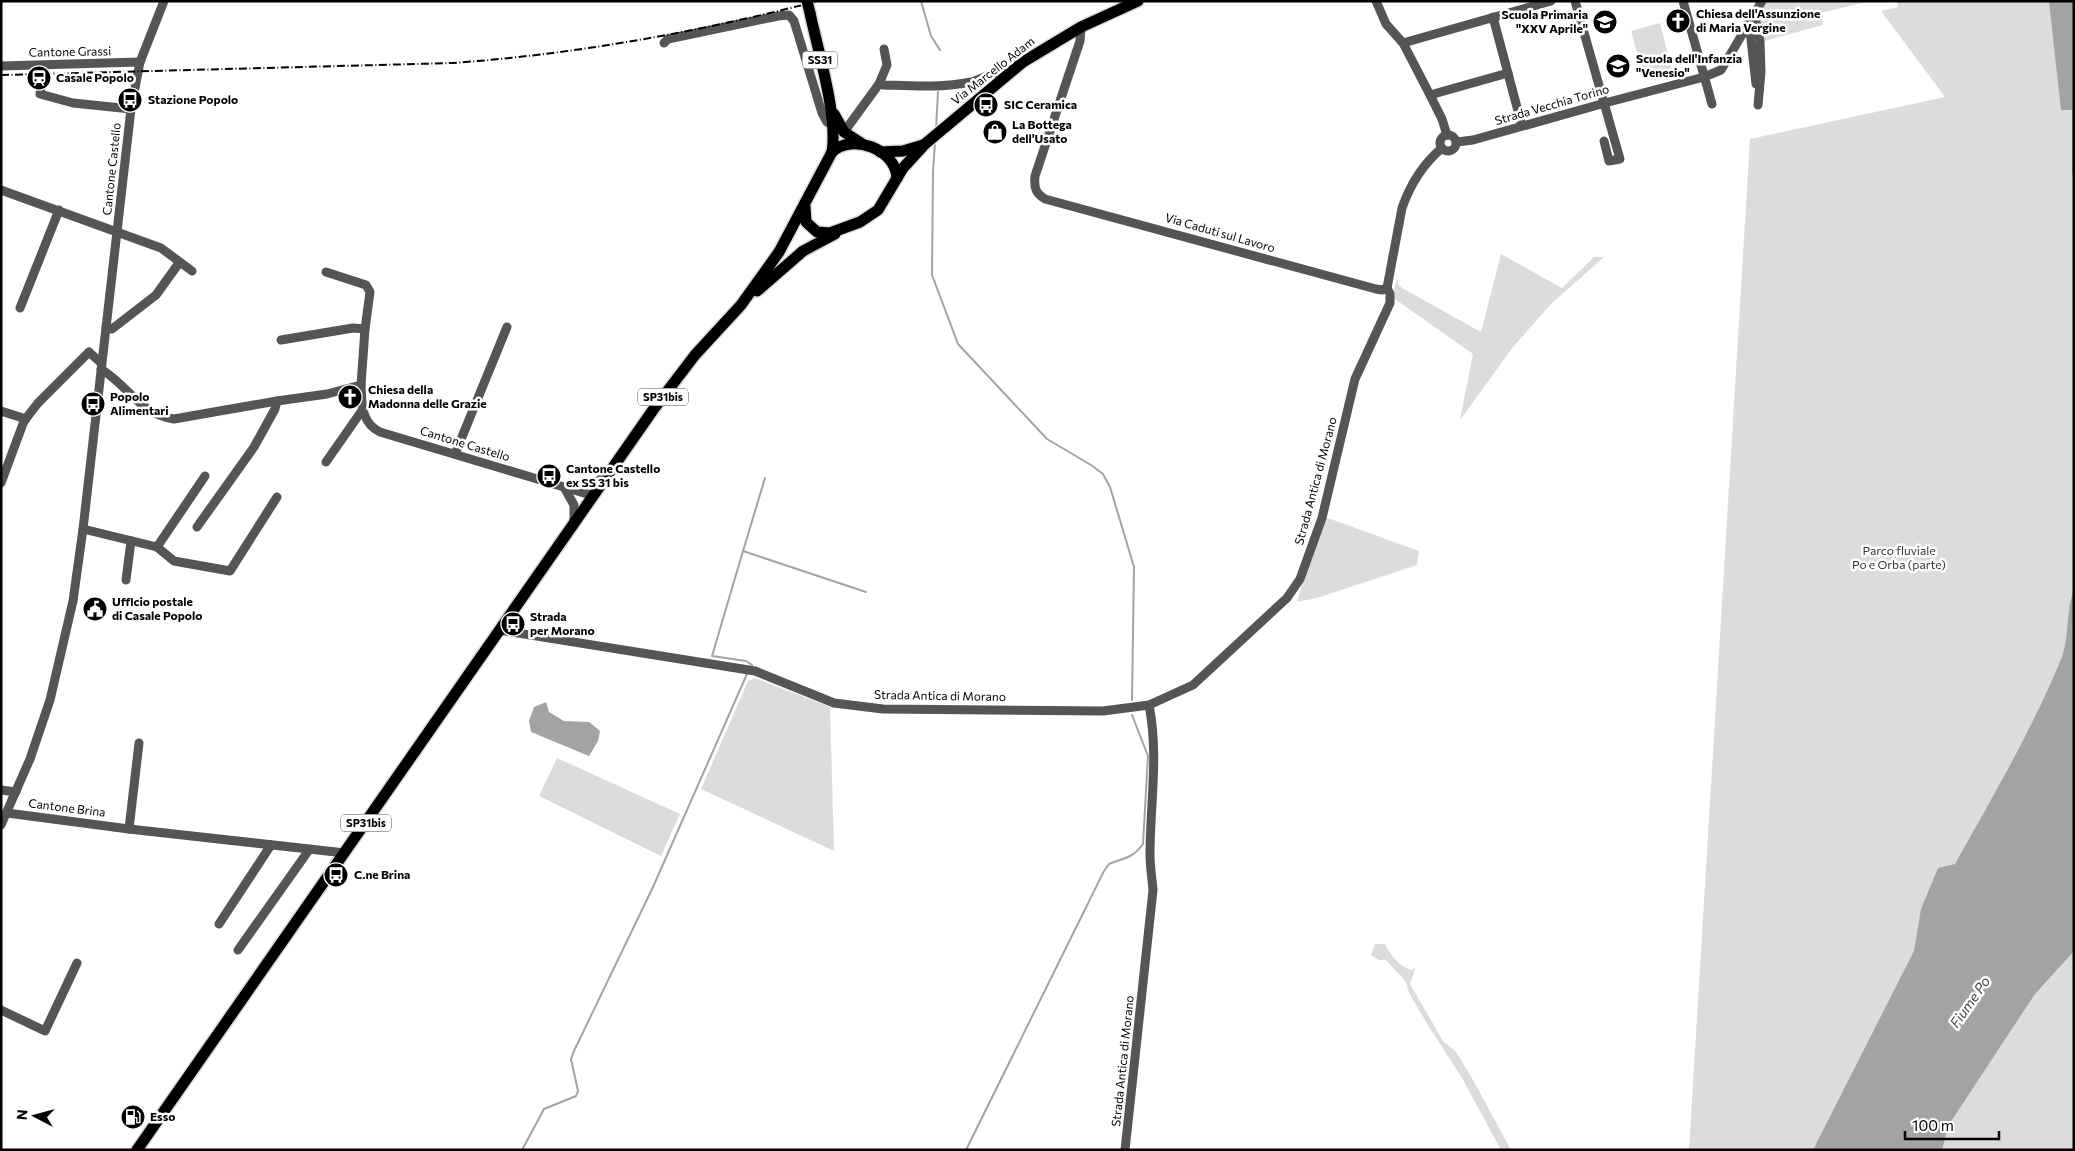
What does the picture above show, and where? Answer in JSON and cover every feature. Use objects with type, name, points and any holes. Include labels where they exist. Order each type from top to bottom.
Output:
[{"type":"main road","name":"SS31","points":[[807,1],[830,107],[840,129],[863,144]]},
{"type":"main road","name":"Via Marcello Adam","points":[[897,178],[927,143],[1023,62],[1069,33],[1138,1]]},
{"type":"main road","points":[[832,152],[844,144],[863,144],[892,162],[897,171],[897,178],[878,210],[860,222],[840,230],[822,233],[813,230],[806,222],[805,206],[832,152],[840,129]]},
{"type":"main road","name":"Via Marcello Adam","points":[[878,152],[903,151],[927,143]]},
{"type":"main road","name":"SP31bis","points":[[137,1150],[610,472],[684,369],[741,305],[779,252],[805,206]]},
{"type":"main road","name":"SP31bis","points":[[741,305],[803,252],[840,230]]},
{"type":"street","points":[[140,65],[164,1]]},
{"type":"street","points":[[1376,1],[1386,24],[1402,43],[1430,95],[1442,119],[1446,135]]},
{"type":"street","points":[[1402,43],[1493,17],[1520,5],[1552,1]]},
{"type":"street","points":[[1575,1],[1620,159],[1609,161],[1604,140]]},
{"type":"street","points":[[1683,1],[1712,104]]},
{"type":"street","name":"Strada Vecchia Torino","points":[[1457,142],[1473,140],[1605,102],[1704,77],[1721,70],[1762,1]]},
{"type":"street","points":[[1749,22],[1758,101],[1761,72],[1760,41],[1754,13]]},
{"type":"street","points":[[664,43],[668,39],[778,16],[789,16],[794,21],[822,113],[827,122],[840,129],[879,84],[887,65],[884,48]]},
{"type":"street","points":[[1493,17],[1522,126]]},
{"type":"street","name":"Via Caduti sul Lavoro","points":[[1081,27],[1080,41],[1035,176],[1034,185],[1040,196],[1045,199],[1376,289],[1382,290],[1387,288]]},
{"type":"street","points":[[1069,33],[1075,56]]},
{"type":"street","name":"Cantone Grassi","points":[[1,66],[140,65]]},
{"type":"street","name":"Cantone Castello","points":[[73,601],[83,529],[131,109],[140,65]]},
{"type":"street","points":[[879,84],[883,86],[938,87],[974,81],[993,74],[1006,73],[1008,75]]},
{"type":"street","points":[[1430,95],[1508,73]]},
{"type":"street","name":"Cantone Castello","points":[[41,88],[40,94],[73,103],[131,109]]},
{"type":"street","points":[[1442,148],[1451,150],[1457,142],[1453,136],[1446,135]]},
{"type":"street","points":[[1442,148],[1441,140],[1446,135]]},
{"type":"street","points":[[1387,288],[1405,198],[1433,155],[1442,148]]},
{"type":"street","name":"Cantone Castello","points":[[1,190],[160,248],[192,271]]},
{"type":"street","points":[[20,308],[59,210]]},
{"type":"street","points":[[106,328],[112,329],[156,295],[179,263]]},
{"type":"street","name":"Cantone Castello","points":[[326,272],[366,285],[370,292],[364,329],[361,385],[363,409],[368,424],[380,432],[594,496]]},
{"type":"street","name":"Strada Antica di Morano","points":[[500,630],[754,671],[834,703],[883,709],[1103,711],[1149,705],[1193,685],[1287,598],[1300,579],[1322,518],[1356,379],[1390,303],[1390,294],[1387,288]]},
{"type":"street","points":[[455,454],[507,327]]},
{"type":"street","points":[[281,340],[354,328],[364,329]]},
{"type":"street","points":[[1,483],[26,419],[38,403],[88,352],[148,411],[160,417],[174,419],[327,394],[361,385]]},
{"type":"street","points":[[197,527],[254,447],[275,409],[277,401]]},
{"type":"street","points":[[326,462],[363,409]]},
{"type":"street","points":[[1,411],[26,419]]},
{"type":"street","points":[[574,525],[574,505],[567,488],[596,482],[610,472]]},
{"type":"street","points":[[157,547],[205,476]]},
{"type":"street","points":[[83,529],[157,547],[174,562],[230,571],[277,497]]},
{"type":"street","points":[[126,580],[131,541]]},
{"type":"street","name":"Cantone Brina","points":[[73,601],[50,700],[7,813],[129,829],[345,853]]},
{"type":"street","name":"Strada Antica di Morano","points":[[1125,1150],[1153,890],[1150,856],[1154,772],[1152,721],[1149,705]]},
{"type":"street","points":[[129,829],[139,743]]},
{"type":"street","points":[[1,790],[16,792]]},
{"type":"street","points":[[1,826],[7,813]]},
{"type":"street","points":[[219,924],[271,845]]},
{"type":"street","points":[[238,950],[309,850]]},
{"type":"street","points":[[1,1010],[44,1031],[77,963]]},
{"type":"green space","points":[[1767,1],[1866,2],[1821,13],[1823,25],[1761,42],[1758,13]]},
{"type":"green space","name":"Parco fluviale Po e Orba (parte)","points":[[1897,1],[2074,1],[2074,1150],[1689,1150],[1750,139],[1945,97],[1881,11],[1898,7]]},
{"type":"green space","points":[[1660,23],[1672,71],[1644,78],[1631,31]]},
{"type":"green space","points":[[1501,254],[1562,288],[1594,257],[1604,257],[1551,304],[1513,347],[1460,420],[1473,354],[1392,297],[1397,279],[1398,284],[1402,288],[1481,332]]},
{"type":"green space","points":[[1322,516],[1419,551],[1417,565],[1317,598],[1297,602]]},
{"type":"green space","points":[[755,678],[830,707],[834,851],[701,789],[748,681]]},
{"type":"green space","points":[[557,758],[680,814],[661,856],[539,796]]},
{"type":"green space","points":[[1375,944],[1385,944],[1400,964],[1408,969],[1412,970],[1416,967],[1410,984],[1443,1041],[1456,1052],[1472,1078],[1511,1150],[1501,1150],[1462,1078],[1409,993],[1406,982],[1386,960],[1379,960],[1371,955]]},
{"type":"water","points":[[2049,1],[2074,1],[2074,181],[2072,172],[2072,110],[2061,110]]},
{"type":"water","name":"Fiume Po","points":[[2074,589],[2074,951],[2035,994],[1948,1126],[1942,1150],[1813,1150],[1914,951],[1921,909],[1938,868],[1955,864],[2012,762],[2051,683],[2064,650],[2071,597]]},
{"type":"water","points":[[546,702],[549,712],[564,721],[589,722],[600,731],[598,741],[589,756],[531,732],[529,721],[534,707]]},
{"type":"waterway","points":[[921,1],[931,36],[940,50]]},
{"type":"waterway","points":[[936,129],[938,92]]},
{"type":"waterway","points":[[935,142],[932,275],[958,344],[1047,439],[1103,474],[1110,487],[1134,567],[1132,700]]},
{"type":"waterway","points":[[743,551],[765,478]]},
{"type":"waterway","points":[[752,665],[746,661],[712,656],[743,551],[866,592]]},
{"type":"waterway","points":[[522,1150],[544,1109],[576,1096],[578,1091],[571,1059],[574,1051],[653,887],[747,674]]},
{"type":"waterway","points":[[966,1150],[1104,871],[1109,864],[1132,855],[1143,844],[1148,756],[1132,715]]},
{"type":"railway","points":[[1,75],[453,63],[499,59],[591,48],[683,32],[818,1]]},
{"type":"place","name":"Chiesa dell'Assunzione di Maria Vergine","points":[[1678,21]]},
{"type":"place","name":"Scuola Primaria \"XXV Aprile\"","points":[[1605,22]]},
{"type":"place","name":"Scuola dell'Infanzia \"Venesio\"","points":[[1618,66]]},
{"type":"place","name":"Casale Popolo","points":[[39,78]]},
{"type":"place","name":"Stazione Popolo","points":[[130,100]]},
{"type":"place","name":"SIC Ceramica","points":[[986,105]]},
{"type":"place","name":"La Bottega dell'Usato","points":[[995,132]]},
{"type":"place","name":"Chiesa della Madonna delle Grazie","points":[[350,397]]},
{"type":"place","name":"Popolo Alimentari","points":[[93,404]]},
{"type":"place","name":"Cantone Castello ex SS 31 bis","points":[[549,476]]},
{"type":"place","name":"Ufficio postale di Casale Popolo","points":[[95,609]]},
{"type":"place","name":"Strada per Morano","points":[[513,624]]},
{"type":"place","name":"C.ne Brina","points":[[336,875]]},
{"type":"place","name":"Esso","points":[[133,1117]]}]
